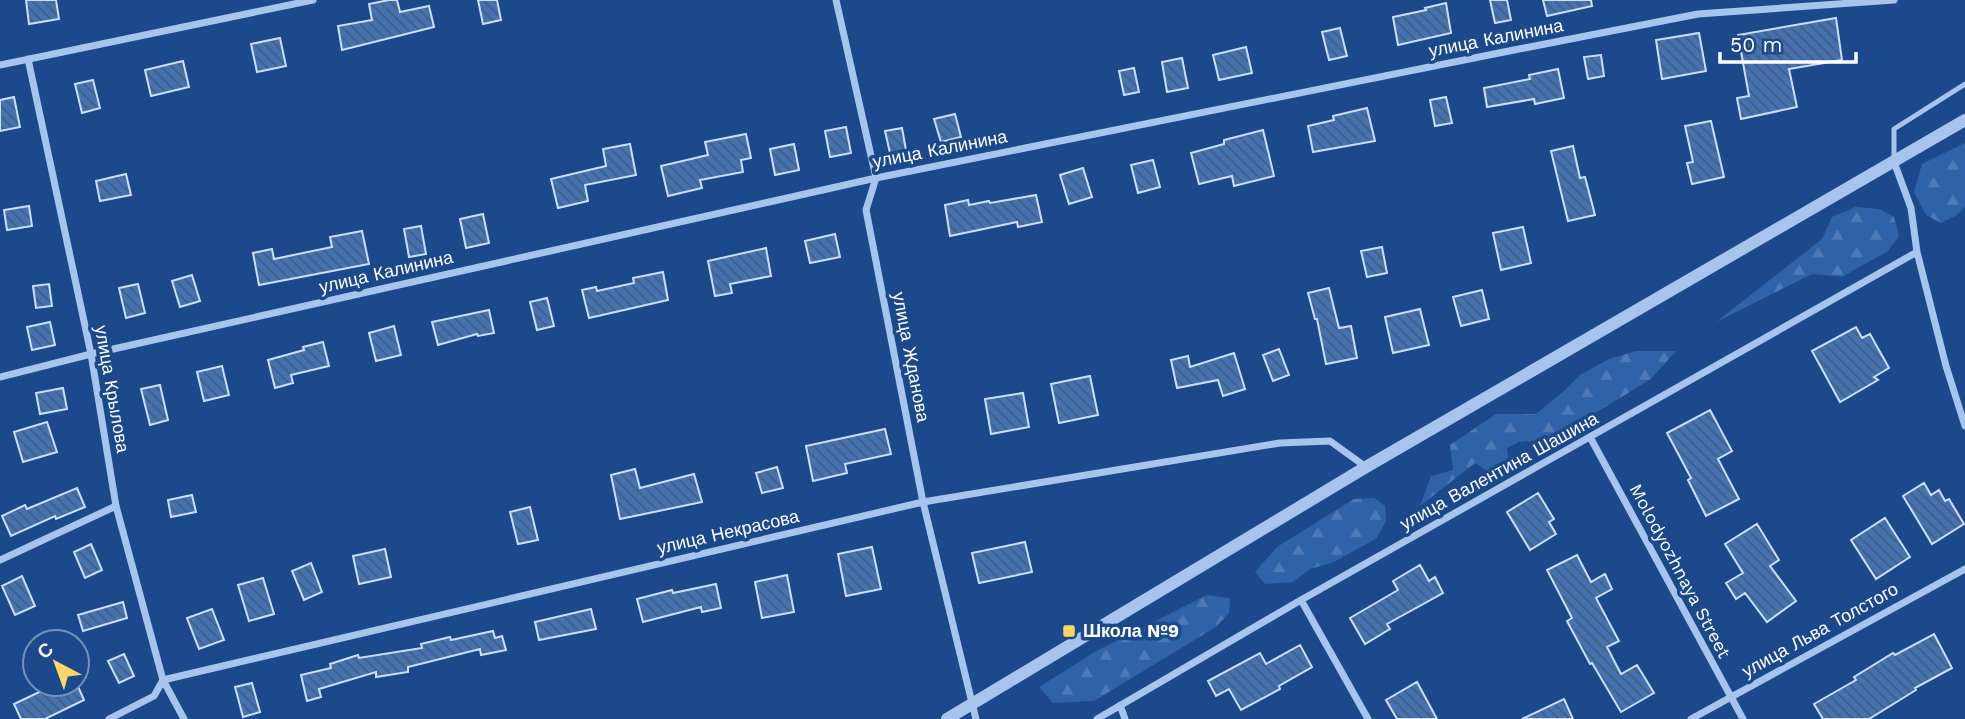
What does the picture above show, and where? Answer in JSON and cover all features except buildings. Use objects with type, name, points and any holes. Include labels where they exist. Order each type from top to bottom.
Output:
[{"type":"street","points":[[0,65],[313,0]]},
{"type":"street","name":"улица Жданова","points":[[836,0],[876,178],[866,210],[923,502],[976,719]]},
{"type":"street","name":"улица Калинина","points":[[0,377],[91,354],[876,178],[1698,14],[1894,0]]},
{"type":"street","name":"улица Крылова","points":[[28,59],[91,354],[116,506],[163,680],[184,719]]},
{"type":"street","points":[[947,719],[1366,467],[1965,120]]},
{"type":"street","points":[[1894,162],[1911,208],[1917,252],[1946,366],[1965,426]]},
{"type":"street","name":"улица Валентина Шашина","points":[[1097,719],[1301,600],[1917,252]]},
{"type":"street","name":"Molodyozhnaya Street","points":[[1590,438],[1743,719]]},
{"type":"street","name":"улица Некрасова","points":[[163,680],[923,502],[1280,443],[1330,441],[1366,467]]},
{"type":"street","points":[[0,560],[116,506]]},
{"type":"street","name":"улица Льва Толстого","points":[[1691,719],[1965,569]]},
{"type":"street","points":[[1301,600],[1368,719]]},
{"type":"street","points":[[109,719],[154,696],[163,680]]},
{"type":"street","points":[[1120,705],[1125,719]]},
{"type":"lane","points":[[1894,162],[1894,129],[1965,84]]},
{"type":"green space","points":[[1965,143],[1965,207],[1957,215],[1941,223],[1926,215],[1914,192],[1922,164]]},
{"type":"green space","points":[[1855,207],[1879,209],[1894,217],[1899,236],[1888,251],[1842,277],[1812,274],[1716,322],[1822,239],[1832,217]]},
{"type":"green space","points":[[1636,351],[1676,351],[1651,379],[1553,439],[1519,442],[1507,448],[1509,463],[1491,473],[1475,463],[1420,506],[1431,476],[1453,470],[1450,445],[1496,414],[1536,414],[1580,375],[1609,359]]},
{"type":"green space","points":[[1374,498],[1385,506],[1386,521],[1377,538],[1334,562],[1310,569],[1293,582],[1265,584],[1255,572],[1277,547],[1354,499]]},
{"type":"green space","points":[[1207,595],[1230,598],[1229,613],[1216,627],[1094,701],[1053,703],[1039,687],[1098,650]]},
{"type":"place","name":"Школа №9","points":[[1069,631]]}]
